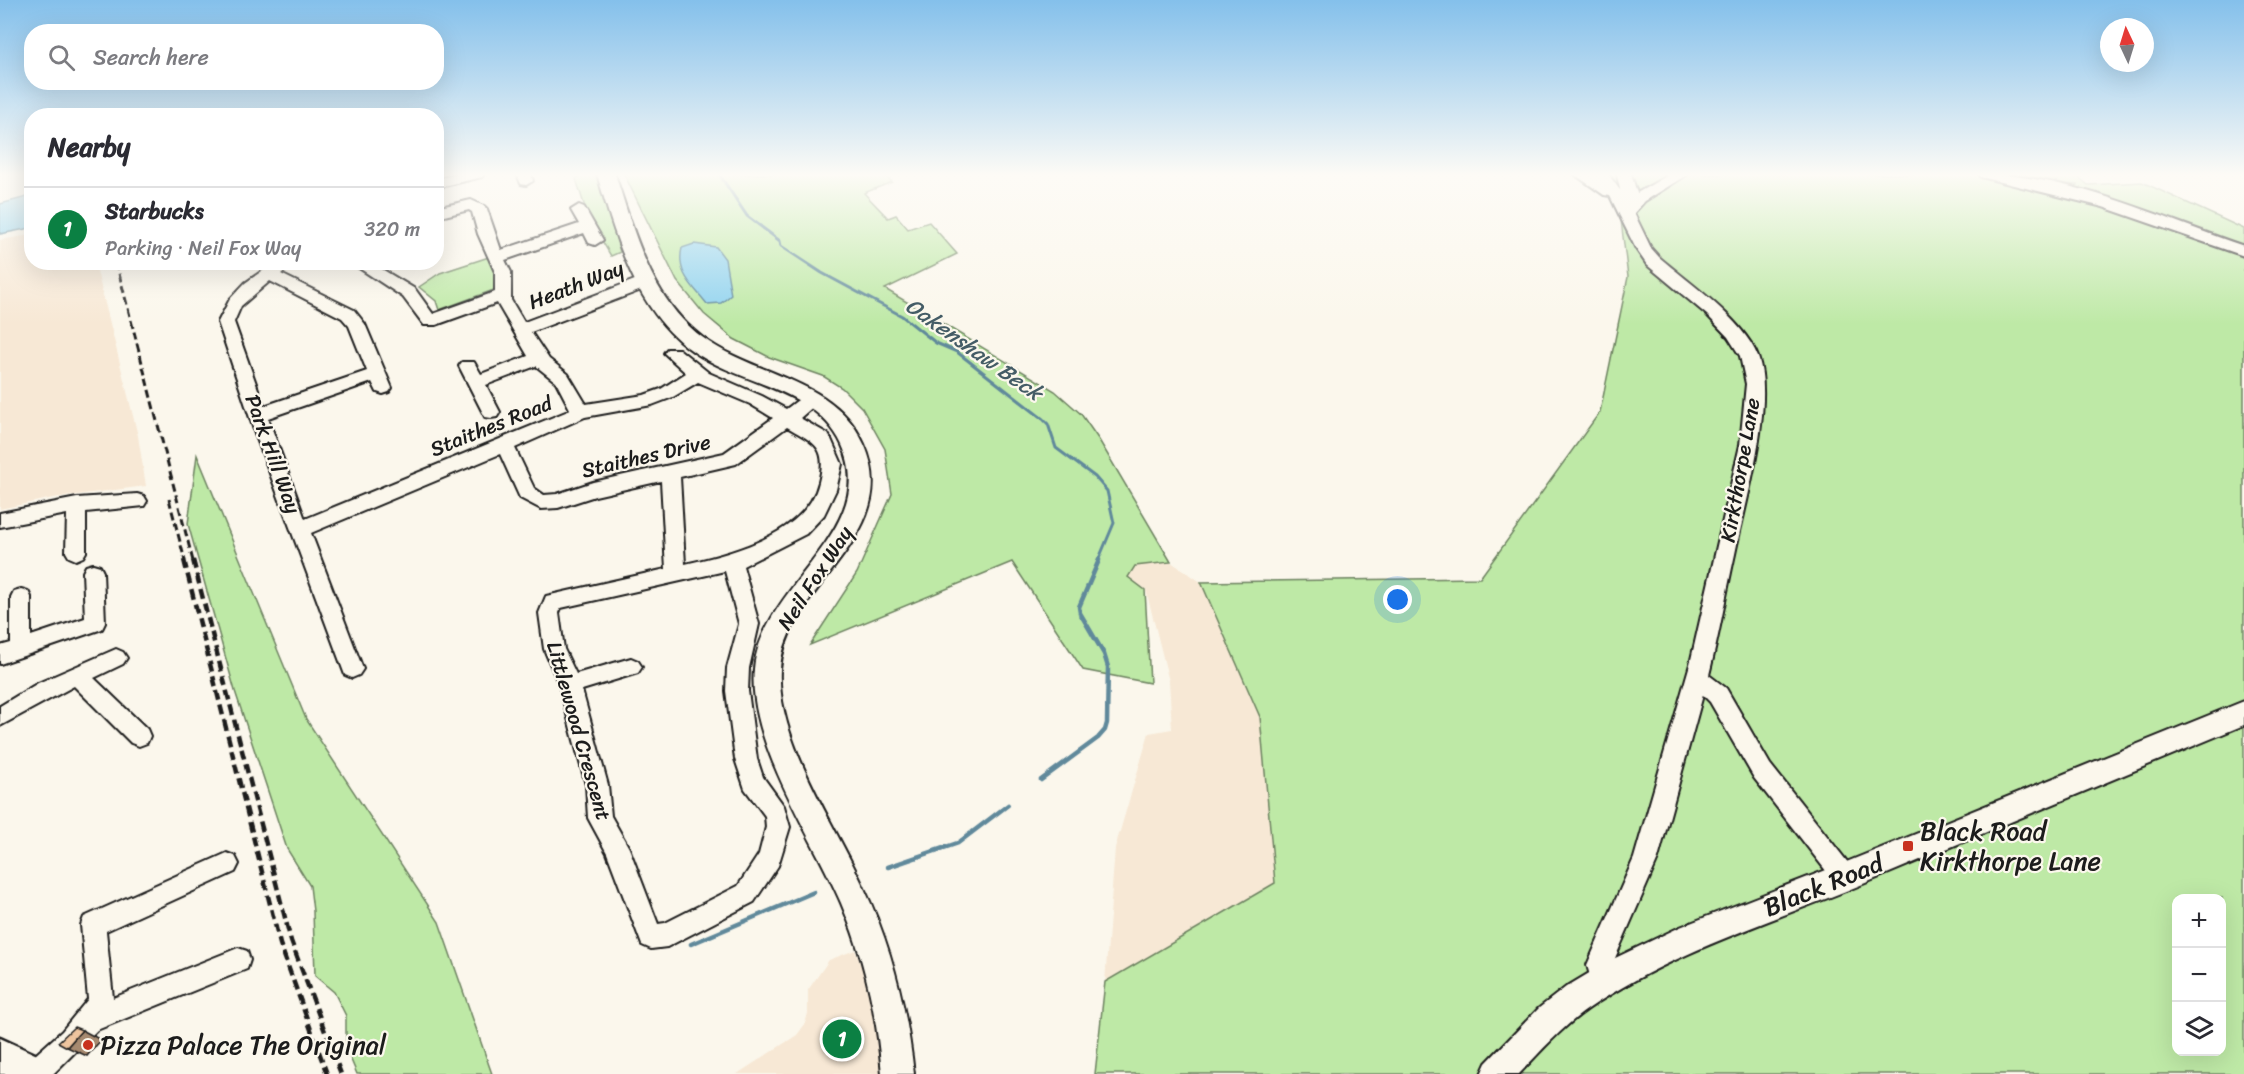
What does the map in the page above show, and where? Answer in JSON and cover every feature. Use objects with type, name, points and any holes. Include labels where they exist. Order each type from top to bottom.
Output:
[{"type":"highway","points":[[0,1057],[32,1074]]},
{"type":"main road","name":"Neil Fox Way","points":[[622,224],[646,282],[663,307],[693,342],[720,359],[800,391],[813,399],[840,424],[853,444],[860,470],[860,496],[856,511],[845,537],[788,611],[767,670],[768,699],[775,728],[787,758],[853,897],[875,951],[887,990],[898,1074]]},
{"type":"main road","name":"Black Road","points":[[1497,1074],[1550,1018],[1603,981],[1691,937],[1845,877],[2244,713]]},
{"type":"street","points":[[483,224],[503,272],[503,300],[539,358],[562,378],[580,411]]},
{"type":"street","points":[[497,257],[591,233],[586,224]]},
{"type":"street","name":"Kirkthorpe Lane","points":[[1603,981],[1599,965],[1646,860],[1696,677],[1749,445],[1754,410],[1754,371],[1749,356],[1734,333],[1713,311],[1653,261],[1644,249],[1636,224]]},
{"type":"street","points":[[2170,224],[2244,251]]},
{"type":"street","name":"Park Hill Way","points":[[272,270],[239,297],[229,311],[226,322],[351,669]]},
{"type":"street","points":[[258,415],[380,381],[357,324],[348,314],[277,270]]},
{"type":"street","points":[[371,270],[409,293],[429,321]]},
{"type":"street","name":"Heath Way","points":[[521,329],[646,282]]},
{"type":"street","points":[[413,328],[503,295]]},
{"type":"street","name":"Littlewood Crescent","points":[[673,353],[699,373],[725,388],[756,400],[788,417],[825,443],[833,464],[827,490],[817,510],[799,529],[732,562],[553,602],[549,614],[554,649],[570,686],[597,785],[600,818],[617,848],[651,937],[668,934],[746,894],[770,858],[778,827],[776,813],[753,783],[746,759],[737,691],[738,668],[749,624],[732,562]]},
{"type":"street","points":[[491,412],[472,374],[539,358]]},
{"type":"street","name":"Staithes Road","points":[[300,529],[574,416],[580,411],[646,400],[667,393],[699,373]]},
{"type":"street","name":"Staithes Drive","points":[[504,444],[527,493],[541,502],[558,501],[593,489],[729,459],[813,399]]},
{"type":"street","points":[[670,473],[676,573]]},
{"type":"street","points":[[0,520],[77,505],[137,501]]},
{"type":"street","points":[[76,552],[77,505]]},
{"type":"street","points":[[0,655],[95,624],[93,572]]},
{"type":"street","points":[[21,597],[21,648]]},
{"type":"street","points":[[0,717],[46,689],[116,658]]},
{"type":"street","points":[[570,686],[604,673],[631,667]]},
{"type":"street","points":[[77,675],[140,735]]},
{"type":"street","points":[[1696,677],[1718,695],[1762,771],[1845,877]]},
{"type":"street","points":[[32,1074],[71,1040],[101,1002],[93,925],[227,864]]},
{"type":"street","points":[[88,1021],[238,960]]},
{"type":"shaded area","points":[[24,236],[24,270],[97,270],[138,436],[146,486],[53,498],[0,509],[0,240]]},
{"type":"shaded area","points":[[1171,562],[1201,582],[1260,717],[1275,883],[1105,982],[1115,848],[1149,733],[1172,729],[1169,681],[1146,590],[1128,577],[1134,566]]},
{"type":"shaded area","points":[[855,950],[879,1010],[886,1074],[737,1074],[797,1035],[805,1024],[808,1013],[808,990],[829,960]]},
{"type":"green space","points":[[592,224],[611,224],[620,252],[611,256]]},
{"type":"green space","points":[[649,224],[904,224],[908,229],[931,224],[957,254],[885,289],[1055,391],[1081,414],[1099,440],[1171,562],[1135,566],[1128,577],[1145,590],[1150,683],[1083,670],[1012,562],[810,645],[857,573],[892,494],[885,449],[862,408],[842,388],[823,376],[769,357],[734,339],[704,314],[677,281]]},
{"type":"green space","points":[[1621,224],[2233,224],[2244,229],[2244,1074],[1095,1074],[1105,982],[1275,883],[1260,717],[1201,582],[1480,578],[1600,412],[1628,277]]},
{"type":"green space","points":[[489,257],[500,275],[499,288],[439,310],[436,301],[419,287],[440,273]]},
{"type":"green space","points":[[197,455],[306,719],[439,922],[492,1074],[357,1074],[346,1048],[346,1016],[334,992],[315,976],[310,886],[287,849],[235,691],[188,524]]},
{"type":"water","points":[[0,224],[24,224],[24,229],[0,234]]},
{"type":"water","points":[[694,244],[716,247],[725,259],[731,295],[721,303],[707,304],[683,272],[682,248]]},
{"type":"building","points":[[74,1027],[82,1030],[67,1047],[58,1042]]},
{"type":"waterway","name":"Oakenshaw Beck","points":[[758,224],[780,241],[781,246],[822,273],[902,316],[936,343],[957,352],[1043,419],[1048,424],[1056,448],[1095,477],[1107,491],[1114,523],[1098,561]]},
{"type":"waterway","name":"Oakenshaw Beck","points":[[1041,780],[1098,738],[1105,730],[1107,723],[1108,667],[1104,654],[1080,613],[1079,607],[1099,560]]},
{"type":"waterway","name":"Oakenshaw Beck","points":[[888,867],[958,843],[1008,805]]},
{"type":"waterway","name":"Oakenshaw Beck","points":[[691,944],[814,892]]},
{"type":"railway","points":[[118,270],[193,561]]},
{"type":"railway","points":[[169,499],[185,561]]},
{"type":"railway","points":[[184,560],[280,944],[327,1074]]},
{"type":"railway","points":[[193,560],[291,941],[341,1074]]},
{"type":"place","name":"Black Road Kirkthorpe Lane","points":[[1908,846]]},
{"type":"place","name":"Starbucks","points":[[842,1039]]},
{"type":"place","name":"Pizza Palace The Original","points":[[88,1045]]}]
